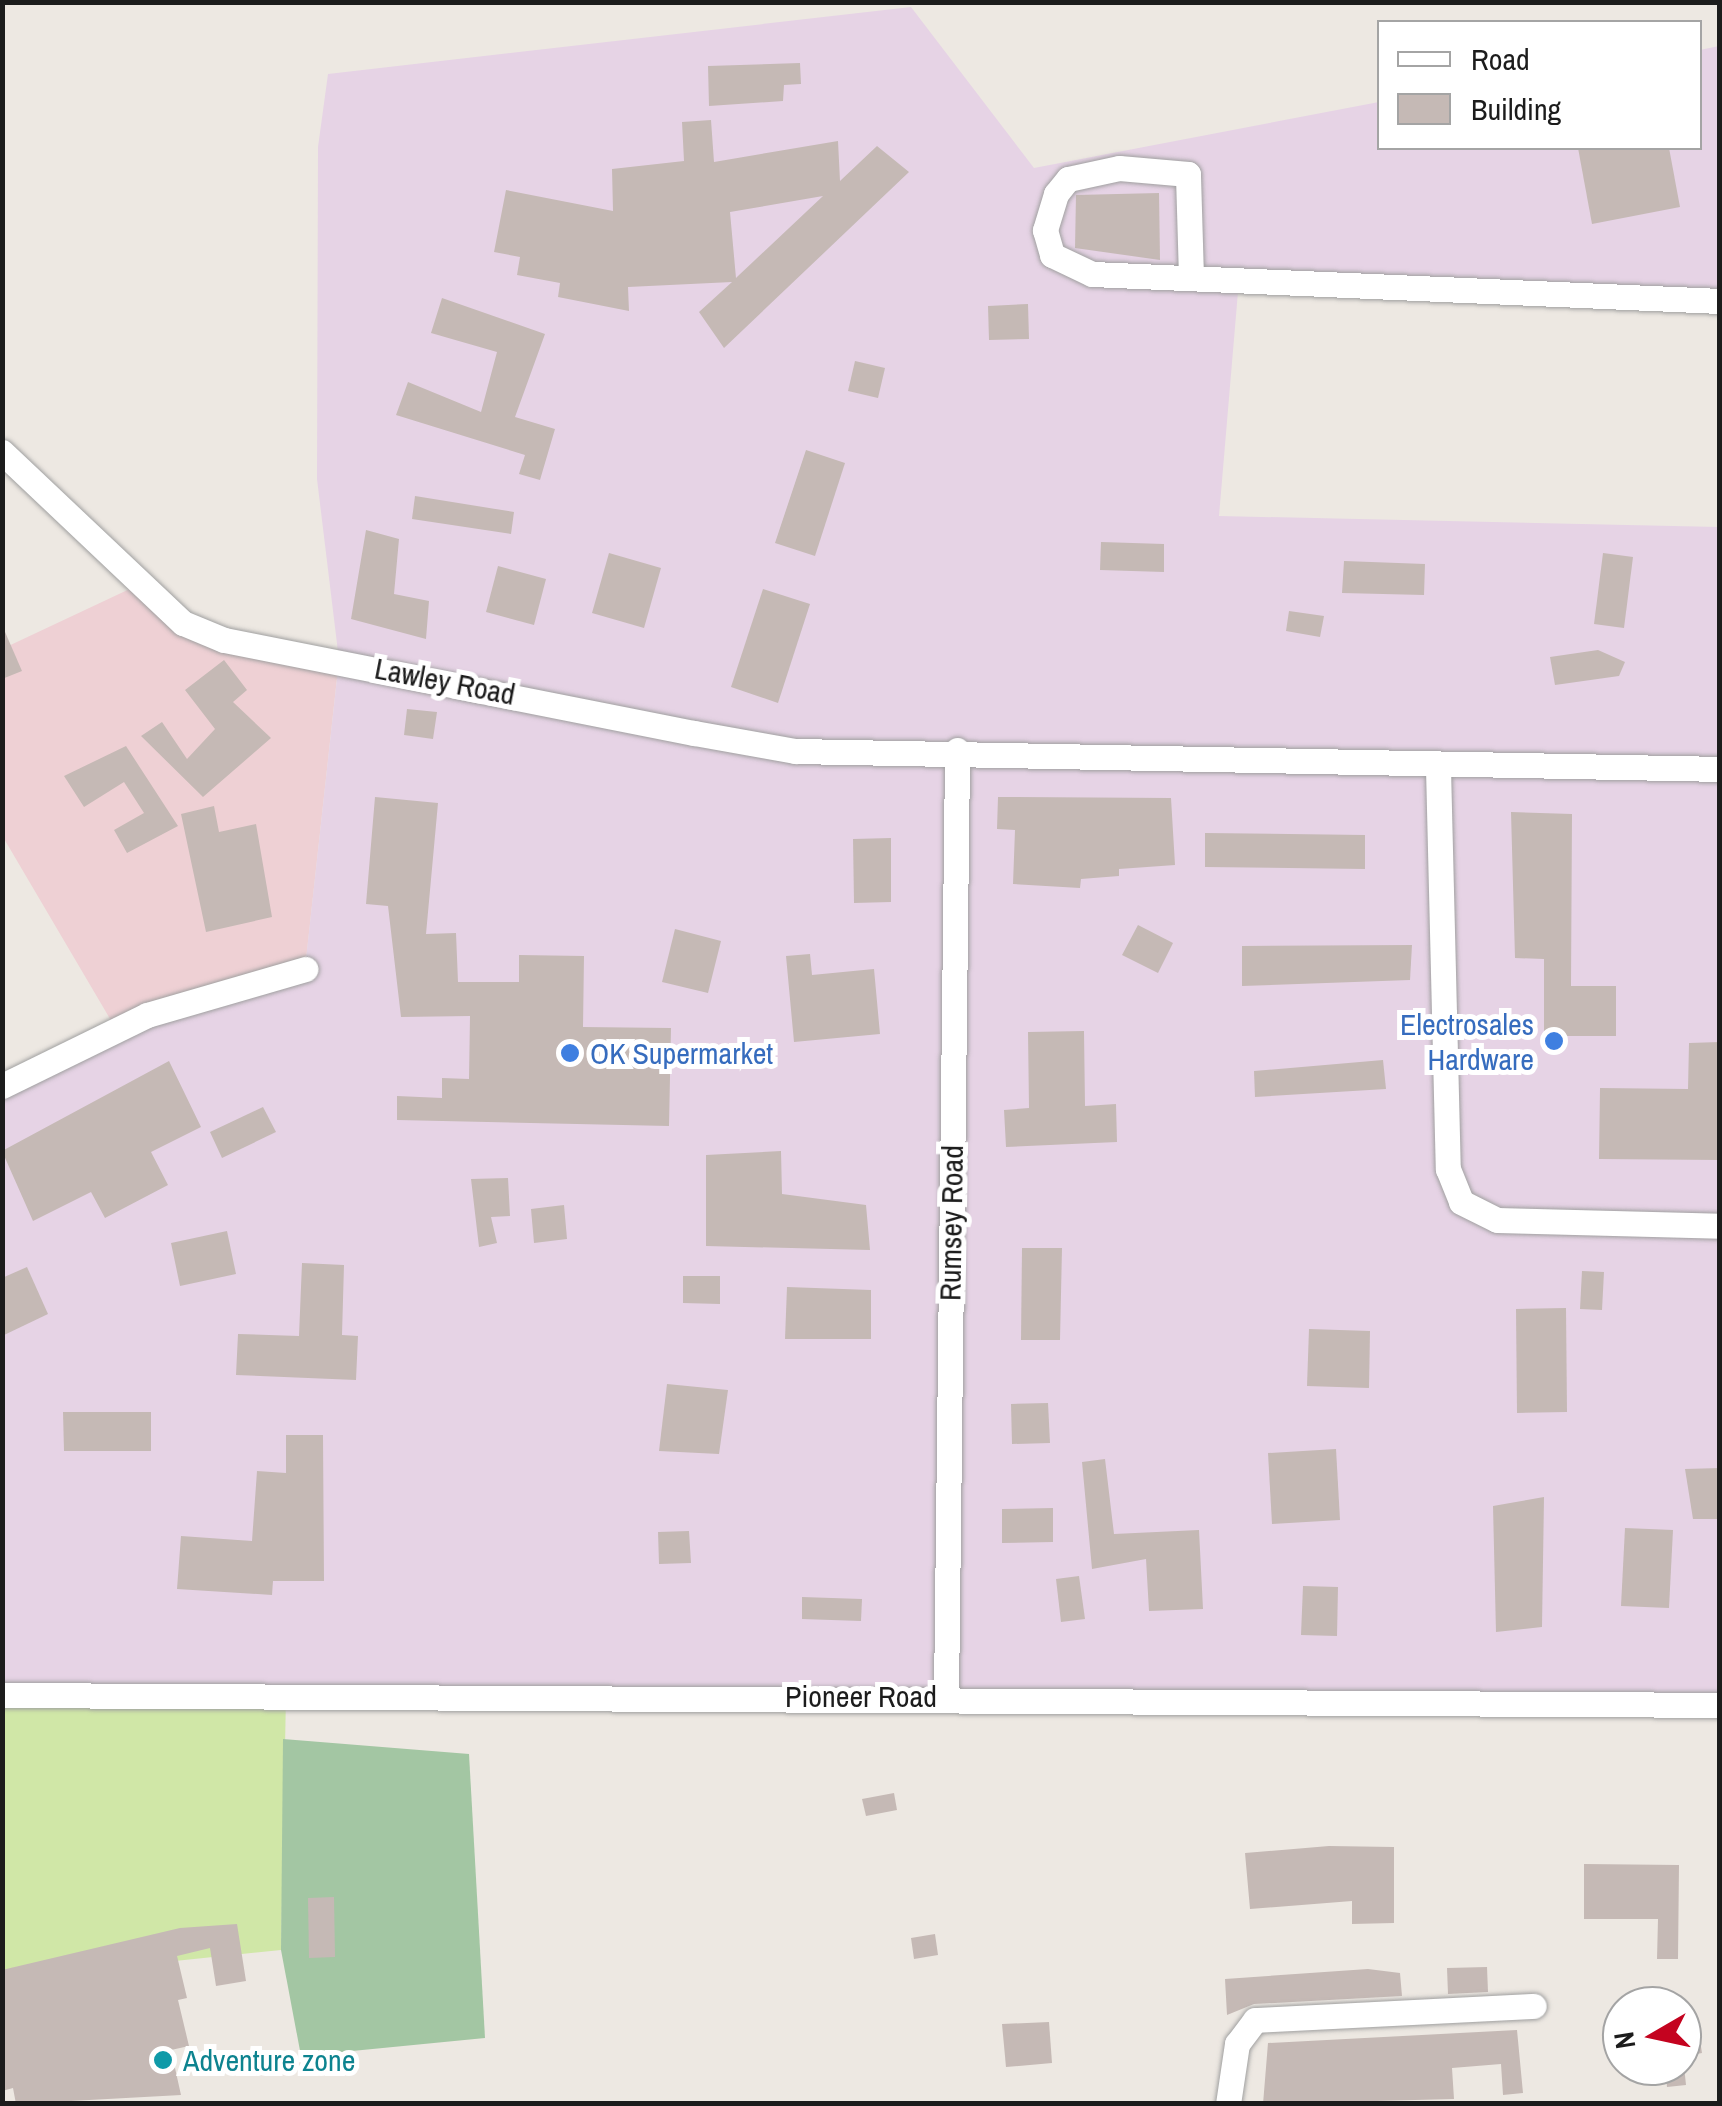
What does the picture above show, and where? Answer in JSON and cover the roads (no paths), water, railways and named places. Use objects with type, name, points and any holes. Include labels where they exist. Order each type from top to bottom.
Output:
[{"type":"street","points":[[1191,278],[1188,174],[1119,168],[1068,179],[1056,194],[1044,230],[1052,255],[1092,274],[1720,302]]},
{"type":"street","name":"Lawley Road","points":[[2,452],[152,602],[224,640],[794,750],[956,750],[1438,768],[1720,769]]},
{"type":"street","name":"Rumsey Road","points":[[946,1697],[956,750]]},
{"type":"street","points":[[1438,768],[1448,1169],[1461,1202],[1498,1220],[1720,1226]]},
{"type":"street","points":[[2,1086],[147,1015],[305,968]]},
{"type":"street","name":"Pioneer Road","points":[[2,1695],[946,1697],[1720,1706]]},
{"type":"street","points":[[1228,2104],[1237,2044],[1255,2020],[1534,2006]]},
{"type":"place","name":"Electrosales Hardware","points":[[1554,1041]]},
{"type":"place","name":"OK Supermarket","points":[[570,1053]]},
{"type":"place","name":"Adventure zone","points":[[163,2060]]}]
